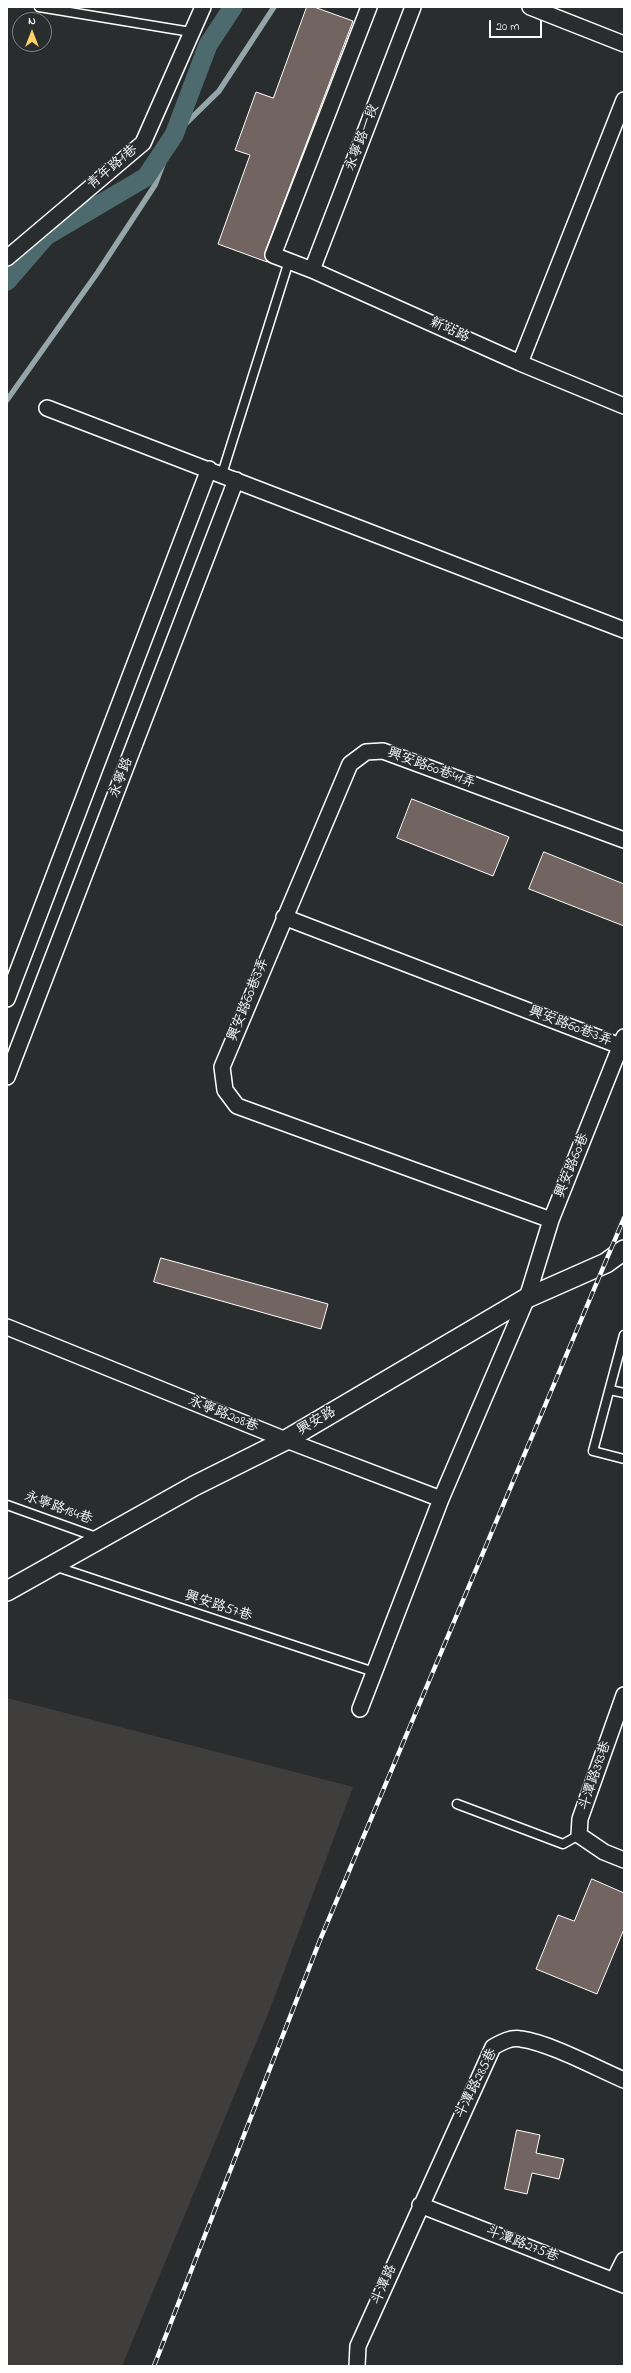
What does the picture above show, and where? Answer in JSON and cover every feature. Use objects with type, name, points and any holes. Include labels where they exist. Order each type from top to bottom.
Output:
[{"type":"street","name":"青年路1巷","points":[[7,258],[143,143],[203,7]]},
{"type":"street","name":"新站路","points":[[369,7],[273,255],[312,270],[520,362],[624,406]]},
{"type":"street","name":"永寧路一段","points":[[312,270],[413,7]]},
{"type":"street","points":[[530,7],[624,44]]},
{"type":"street","points":[[520,362],[624,100]]},
{"type":"street","points":[[47,408],[624,630]]},
{"type":"street","name":"永寧路","points":[[7,999],[216,472]]},
{"type":"street","name":"永寧路","points":[[7,1077],[236,480]]},
{"type":"street","name":"興安路60巷41弄","points":[[284,917],[350,764],[366,752],[383,751],[624,840]]},
{"type":"street","name":"興安路60巷3弄","points":[[551,1220],[237,1106],[225,1090],[222,1067],[284,917],[622,1042]]},
{"type":"street","name":"興安路60巷","points":[[360,1708],[441,1499],[527,1298],[551,1220],[622,1042]]},
{"type":"street","name":"興安路","points":[[7,1591],[100,1538],[286,1440],[527,1298],[606,1263],[624,1250]]},
{"type":"street","name":"永寧路208巷","points":[[7,1327],[286,1440],[441,1499]]},
{"type":"street","name":"斗潭路393巷","points":[[579,1835],[580,1819],[624,1695]]},
{"type":"street","points":[[579,1835],[604,1852],[624,1860]]},
{"type":"street","name":"斗潭路285巷","points":[[420,2205],[493,2047],[505,2040],[521,2038],[547,2047],[624,2080]]},
{"type":"street","name":"斗潭路275巷","points":[[420,2205],[619,2283]]},
{"type":"street","name":"斗潭路","points":[[356,2366],[358,2346],[420,2205]]},
{"type":"street","points":[[619,2283],[624,2260]]},
{"type":"lane","points":[[39,7],[191,32]]},
{"type":"lane","points":[[216,472],[290,261]]},
{"type":"lane","points":[[624,1335],[593,1451],[624,1459]]},
{"type":"lane","points":[[610,1390],[624,1393]]},
{"type":"lane","name":"永寧路184巷","points":[[7,1505],[100,1538]]},
{"type":"lane","name":"興安路57巷","points":[[53,1566],[374,1672]]},
{"type":"lane","points":[[457,1804],[563,1844],[579,1835]]},
{"type":"shaded area","points":[[7,1698],[353,1787],[268,2014],[122,2366],[7,2366]]},
{"type":"building","points":[[307,7],[314,7],[353,21],[265,252],[267,262],[218,244],[250,155],[235,150],[256,92],[273,98]]},
{"type":"building","points":[[412,799],[509,837],[493,876],[397,838]]},
{"type":"building","points":[[544,852],[624,884],[624,926],[529,889]]},
{"type":"building","points":[[161,1258],[328,1304],[321,1329],[154,1282]]},
{"type":"building","points":[[592,1879],[624,1893],[624,1929],[597,1994],[536,1969],[558,1915],[574,1921]]},
{"type":"building","points":[[517,2130],[540,2135],[536,2153],[564,2159],[559,2179],[532,2173],[527,2194],[505,2189]]},
{"type":"waterway","points":[[7,281],[46,236],[146,177],[174,135],[208,45],[233,7]]},
{"type":"waterway","points":[[7,400],[98,272],[155,185],[174,135],[219,91],[274,7]]},
{"type":"railway","points":[[154,2366],[320,1940],[624,1218]]}]
